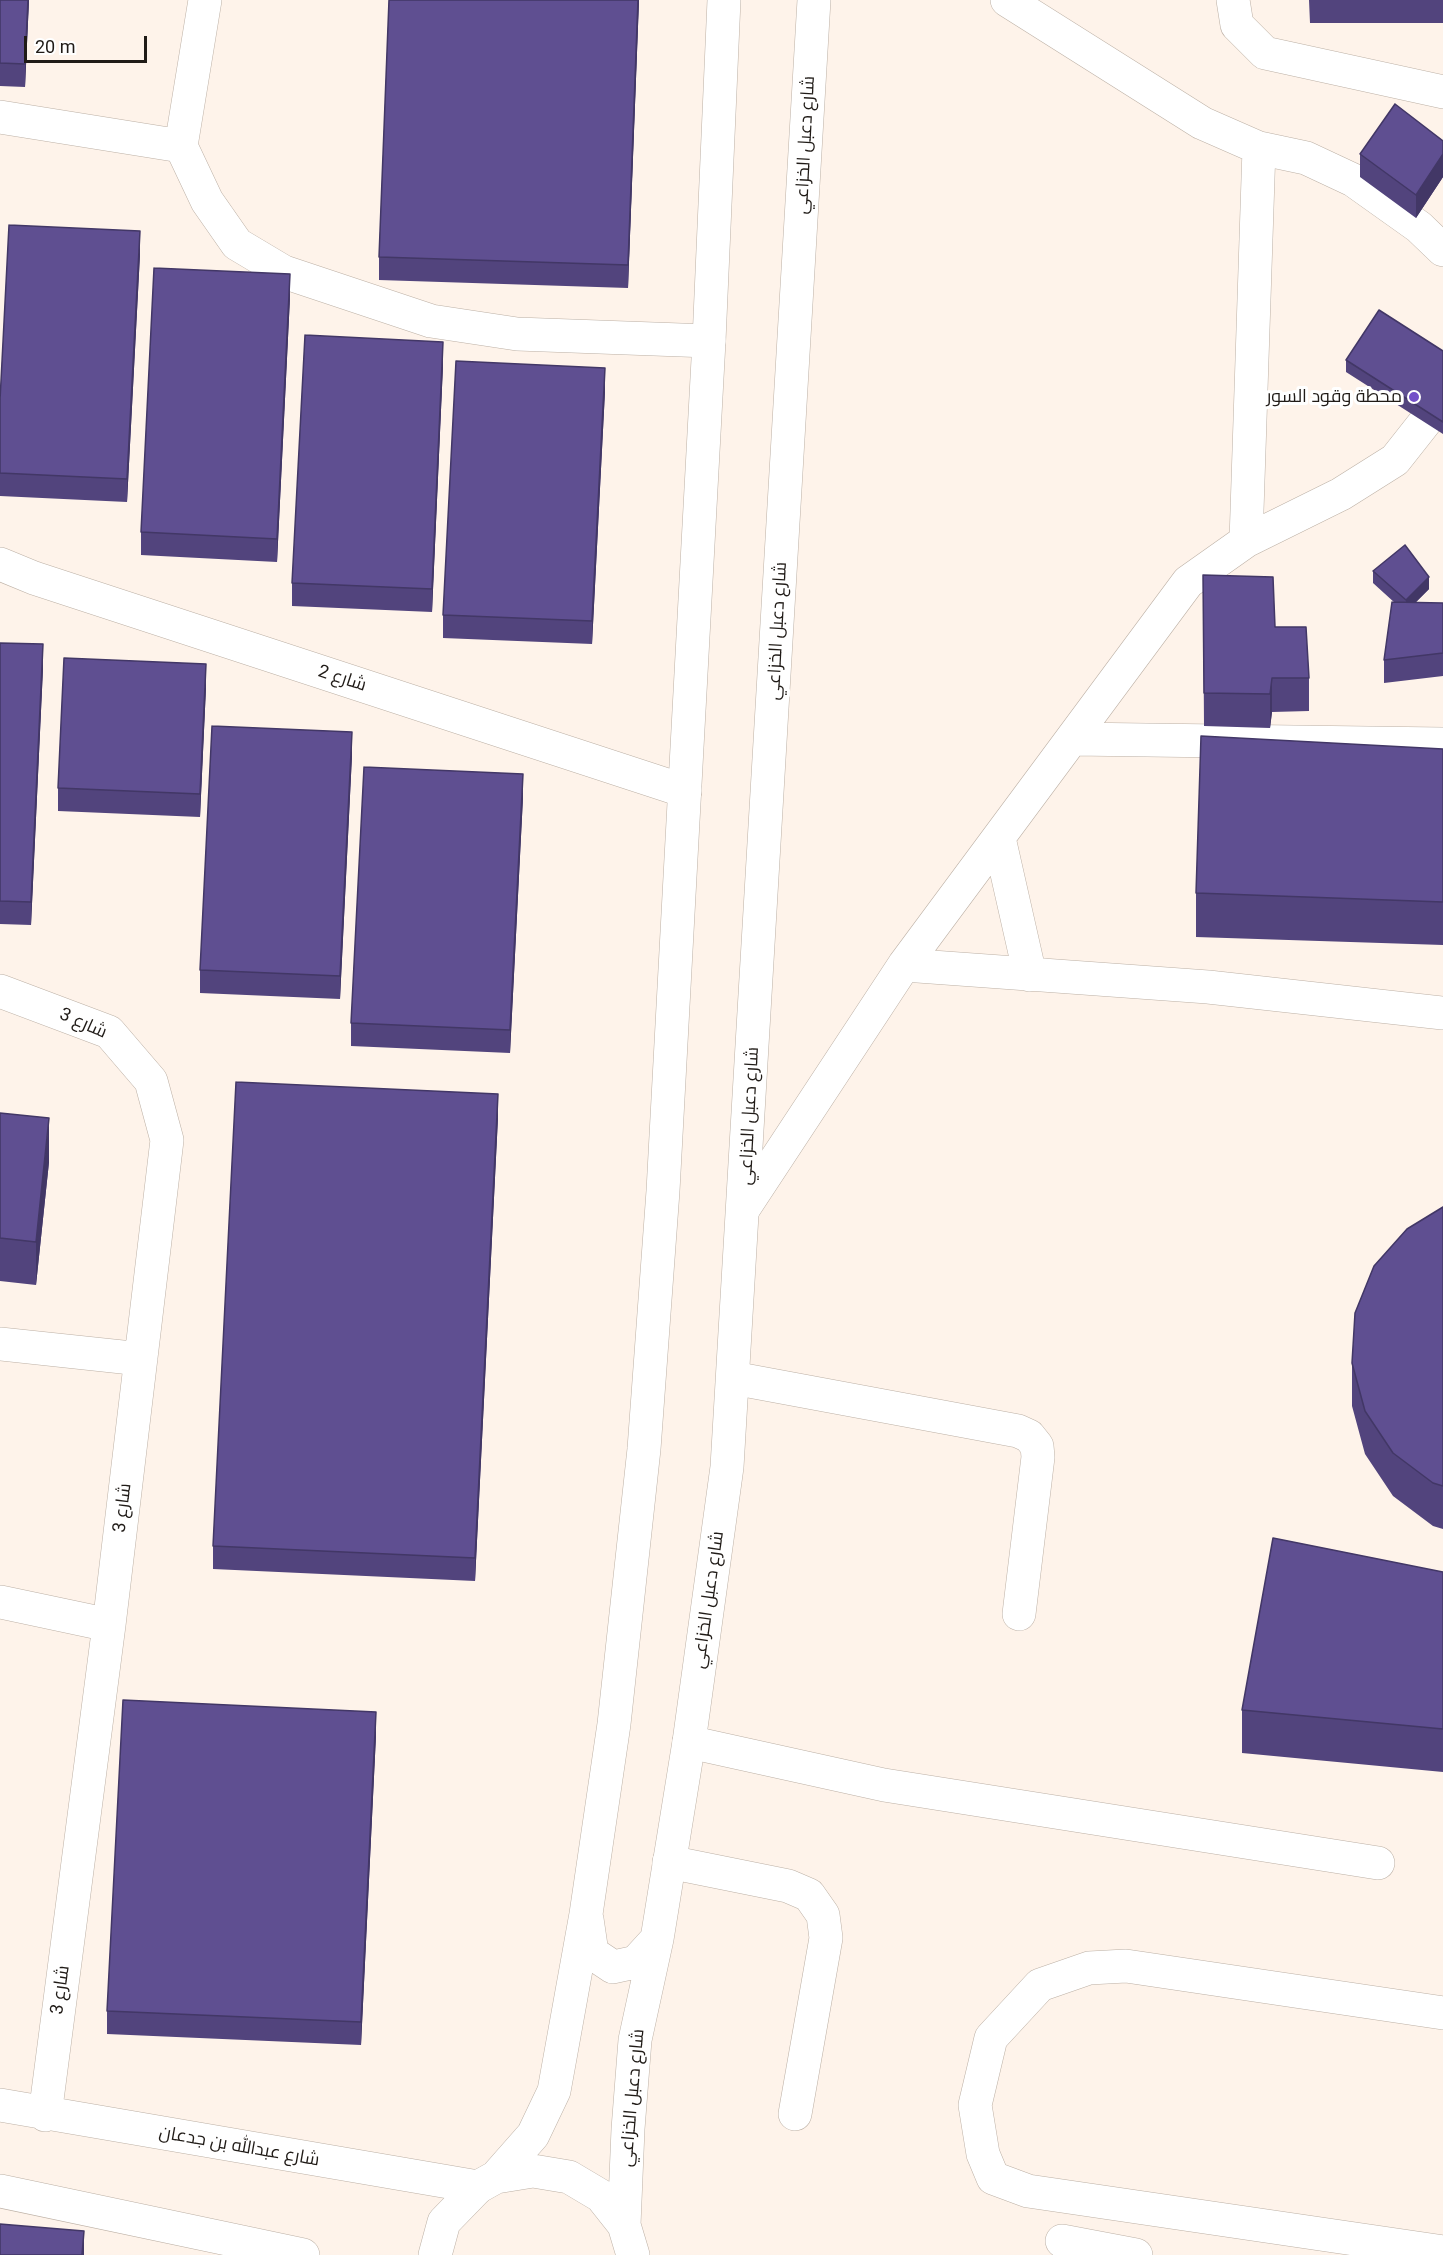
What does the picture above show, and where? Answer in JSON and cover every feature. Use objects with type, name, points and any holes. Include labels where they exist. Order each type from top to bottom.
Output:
[{"type":"main road","points":[[206,0],[181,146],[207,201],[237,244],[284,272],[431,321],[517,334],[710,341]]},
{"type":"main road","points":[[435,2255],[444,2222],[533,2135],[554,2091],[586,1914],[614,1725],[644,1449],[663,1191],[710,341],[724,0]]},
{"type":"main road","name":"شارع دعبل الخزاعي","points":[[628,2240],[628,2129],[635,2040],[657,1939],[689,1742],[727,1467],[814,0]]},
{"type":"main road","points":[[1008,0],[1202,123],[1259,148],[1306,158],[1353,180],[1419,227],[1443,250]]},
{"type":"main road","points":[[1233,0],[1237,25],[1265,53],[1443,92]]},
{"type":"main road","points":[[0,117],[181,146]]},
{"type":"main road","points":[[1246,541],[1259,148]]},
{"type":"main road","points":[[744,1208],[904,965],[1188,582],[1246,541],[1341,494],[1395,460],[1425,422]]},
{"type":"main road","name":"شارع 2","points":[[0,564],[34,578],[685,791]]},
{"type":"main road","points":[[1073,739],[1443,744]]},
{"type":"main road","points":[[999,838],[1030,975]]},
{"type":"main road","points":[[904,965],[1208,987],[1443,1013]]},
{"type":"main road","name":"شارع 3","points":[[0,991],[109,1032],[151,1081],[167,1140],[110,1625],[45,2115]]},
{"type":"main road","points":[[0,1344],[141,1359]]},
{"type":"main road","points":[[733,1378],[1018,1431],[1029,1436],[1036,1446],[1038,1457],[1019,1614]]},
{"type":"main road","points":[[0,1602],[110,1625]]},
{"type":"main road","points":[[689,1742],[884,1785],[1378,1863]]},
{"type":"main road","points":[[669,1862],[788,1886],[809,1895],[824,1915],[826,1938],[795,2114]]},
{"type":"main road","points":[[586,1914],[592,1953],[613,1967],[636,1962],[657,1939]]},
{"type":"main road","points":[[1443,2013],[1126,1966],[1089,1968],[1040,1985],[991,2038],[975,2106],[983,2154],[993,2178],[1028,2191],[1443,2252]]},
{"type":"main road","name":"شارع عبدالله بن جدعان","points":[[0,2105],[45,2115],[487,2182]]},
{"type":"main road","points":[[487,2182],[533,2170],[569,2177],[601,2196],[628,2240]]},
{"type":"main road","points":[[0,2190],[303,2255]]},
{"type":"main road","points":[[1062,2241],[1136,2255]]},
{"type":"building","points":[[0,0],[28,0],[25,64],[0,63]]},
{"type":"building","points":[[389,0],[638,0],[628,265],[379,257]]},
{"type":"building","points":[[1395,104],[1443,141],[1443,154],[1416,195],[1360,154]]},
{"type":"building","points":[[9,225],[140,231],[127,479],[0,473],[0,400]]},
{"type":"building","points":[[154,268],[290,274],[277,539],[141,532]]},
{"type":"building","name":"محطة وقود السور","points":[[1379,310],[1443,351],[1443,422],[1346,360]]},
{"type":"building","points":[[305,335],[443,342],[432,589],[292,583]]},
{"type":"building","points":[[456,361],[605,368],[592,621],[443,615]]},
{"type":"building","points":[[1405,545],[1429,577],[1406,600],[1373,571]]},
{"type":"building","points":[[1203,575],[1273,577],[1275,627],[1306,627],[1309,678],[1272,678],[1270,694],[1204,693]]},
{"type":"building","points":[[1392,602],[1443,603],[1443,653],[1384,660]]},
{"type":"building","points":[[0,643],[43,644],[31,902],[0,901]]},
{"type":"building","points":[[64,658],[206,664],[200,794],[58,788]]},
{"type":"building","points":[[212,726],[352,732],[340,976],[200,970]]},
{"type":"building","points":[[1201,736],[1443,749],[1443,902],[1196,893]]},
{"type":"building","points":[[364,767],[523,774],[510,1030],[351,1023]]},
{"type":"building","points":[[236,1082],[498,1094],[475,1558],[213,1546]]},
{"type":"building","points":[[0,1113],[49,1118],[36,1242],[0,1238]]},
{"type":"building","points":[[1443,1207],[1443,1486],[1433,1483],[1393,1453],[1365,1411],[1352,1363],[1355,1313],[1374,1266],[1407,1229]]},
{"type":"building","points":[[1273,1538],[1443,1572],[1443,1729],[1242,1710]]},
{"type":"building","points":[[123,1700],[376,1712],[361,2022],[107,2011]]},
{"type":"building","points":[[0,2224],[84,2231],[82,2255],[0,2255]]},
{"type":"place","name":"محطة وقود السور","points":[[1414,397]]}]
